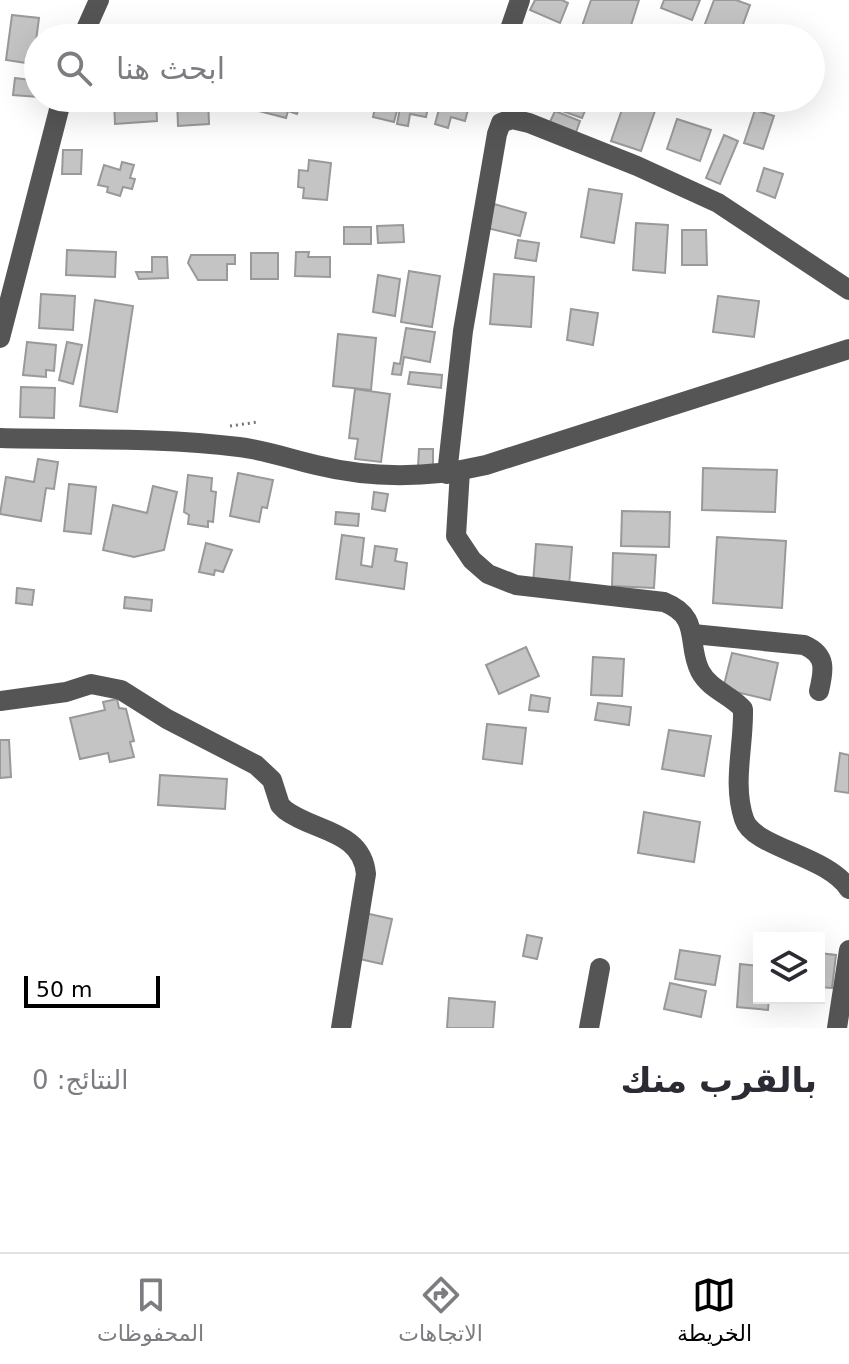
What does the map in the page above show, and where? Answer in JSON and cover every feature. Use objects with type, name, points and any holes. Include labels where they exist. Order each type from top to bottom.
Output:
[{"type":"street","points":[[88,24],[99,0]]},
{"type":"street","points":[[512,24],[520,0]]},
{"type":"street","points":[[0,338],[58,112]]},
{"type":"street","points":[[849,290],[718,203],[637,166],[529,123],[512,119],[501,123],[463,331],[453,472],[456,536],[472,560],[488,574],[516,585],[664,602],[677,607],[693,634],[698,667],[706,681],[743,709],[739,781],[745,822],[754,834],[828,869],[849,889]]},
{"type":"street","points":[[0,438],[150,440],[241,447],[347,471],[400,476],[453,472],[486,465],[849,349]]},
{"type":"street","points":[[693,634],[804,645],[814,649],[822,658],[824,670],[819,691]]},
{"type":"street","points":[[0,701],[66,692],[91,684],[121,690],[167,719],[256,765],[272,780],[280,805],[285,810],[355,845],[365,862],[366,874],[341,1028]]},
{"type":"street","points":[[837,1028],[849,950]]},
{"type":"street","points":[[589,1028],[600,968]]},
{"type":"building","points":[[535,0],[562,0],[568,3],[560,23],[530,10]]},
{"type":"building","points":[[591,0],[639,0],[631,24],[583,24]]},
{"type":"building","points":[[664,0],[700,0],[692,20],[661,8]]},
{"type":"building","points":[[714,0],[736,0],[750,5],[743,24],[705,24]]},
{"type":"building","points":[[12,15],[39,18],[38,24],[24,24],[24,63],[6,60]]},
{"type":"building","points":[[15,78],[24,79],[24,96],[13,95]]},
{"type":"building","points":[[114,112],[157,112],[157,121],[115,124]]},
{"type":"building","points":[[178,112],[209,112],[209,124],[178,126]]},
{"type":"building","points":[[263,112],[288,112],[286,118]]},
{"type":"building","points":[[374,112],[397,112],[394,122],[373,117]]},
{"type":"building","points":[[399,112],[427,112],[426,117],[410,114],[408,126],[397,124]]},
{"type":"building","points":[[438,112],[467,112],[465,121],[451,117],[448,128],[435,124]]},
{"type":"building","points":[[555,112],[580,121],[575,135],[549,124]]},
{"type":"building","points":[[565,112],[584,112],[582,118]]},
{"type":"building","points":[[621,112],[655,112],[641,151],[611,141]]},
{"type":"building","points":[[754,112],[774,116],[763,149],[744,143]]},
{"type":"building","points":[[677,119],[711,130],[700,161],[667,149]]},
{"type":"building","points":[[724,135],[738,141],[720,184],[706,178]]},
{"type":"building","points":[[63,150],[82,150],[81,174],[62,174]]},
{"type":"building","points":[[309,160],[331,163],[327,200],[303,198],[304,188],[298,187],[299,170],[308,171]]},
{"type":"building","points":[[122,162],[134,165],[130,178],[135,179],[132,189],[123,187],[120,196],[107,192],[108,187],[98,185],[104,165],[120,170]]},
{"type":"building","points":[[764,168],[783,174],[775,198],[757,191]]},
{"type":"building","points":[[589,189],[622,194],[614,243],[581,237]]},
{"type":"building","points":[[494,204],[526,213],[520,236],[487,228]]},
{"type":"building","points":[[636,223],[668,225],[665,273],[633,270]]},
{"type":"building","points":[[403,225],[404,242],[378,243],[377,226]]},
{"type":"building","points":[[344,227],[371,227],[371,244],[344,244]]},
{"type":"building","points":[[682,230],[706,230],[707,265],[682,265]]},
{"type":"building","points":[[518,240],[539,243],[536,261],[515,258]]},
{"type":"building","points":[[67,250],[116,252],[115,277],[66,275]]},
{"type":"building","points":[[296,252],[309,252],[308,257],[330,257],[330,277],[295,276]]},
{"type":"building","points":[[251,253],[278,253],[278,279],[251,279]]},
{"type":"building","points":[[191,255],[235,255],[235,264],[227,264],[227,280],[198,280],[188,263]]},
{"type":"building","points":[[152,257],[167,257],[168,278],[139,279],[136,272],[152,272]]},
{"type":"building","points":[[409,271],[440,276],[432,327],[401,322]]},
{"type":"building","points":[[494,274],[534,277],[531,327],[490,324]]},
{"type":"building","points":[[378,275],[400,279],[395,316],[373,312]]},
{"type":"building","points":[[41,294],[75,296],[73,330],[39,328]]},
{"type":"building","points":[[718,296],[759,301],[754,337],[713,332]]},
{"type":"building","points":[[95,300],[133,306],[117,412],[80,406]]},
{"type":"building","points":[[571,309],[598,313],[593,345],[567,340]]},
{"type":"building","points":[[406,328],[435,332],[430,362],[404,357],[401,375],[392,374],[394,363],[400,364]]},
{"type":"building","points":[[338,334],[376,338],[371,390],[333,386]]},
{"type":"building","points":[[27,342],[56,345],[54,371],[46,370],[46,377],[23,375]]},
{"type":"building","points":[[67,342],[82,345],[73,384],[59,380]]},
{"type":"building","points":[[410,372],[442,375],[441,388],[408,384]]},
{"type":"building","points":[[21,387],[55,388],[54,418],[20,417]]},
{"type":"building","points":[[355,389],[390,394],[381,462],[355,459],[358,439],[349,438]]},
{"type":"building","points":[[419,449],[433,449],[433,467],[418,467]]},
{"type":"building","points":[[38,459],[58,462],[54,489],[46,488],[41,521],[0,514],[6,477],[34,482]]},
{"type":"building","points":[[703,468],[777,470],[775,512],[702,510]]},
{"type":"building","points":[[238,473],[273,480],[267,508],[262,507],[259,522],[230,516]]},
{"type":"building","points":[[188,475],[212,478],[211,491],[216,492],[213,522],[208,521],[208,527],[188,524],[189,515],[184,512]]},
{"type":"building","points":[[69,484],[96,487],[91,534],[64,531]]},
{"type":"building","points":[[153,486],[177,492],[164,550],[134,557],[103,550],[113,505],[147,513]]},
{"type":"building","points":[[374,492],[388,494],[385,511],[372,509]]},
{"type":"building","points":[[622,511],[670,512],[669,547],[621,546]]},
{"type":"building","points":[[336,512],[359,514],[358,526],[335,524]]},
{"type":"building","points":[[342,535],[364,538],[361,565],[372,567],[375,546],[397,549],[395,561],[407,563],[404,589],[336,579]]},
{"type":"building","points":[[717,537],[786,541],[782,608],[713,603]]},
{"type":"building","points":[[206,543],[232,550],[223,572],[215,570],[214,575],[199,572]]},
{"type":"building","points":[[536,544],[572,547],[569,587],[533,584]]},
{"type":"building","points":[[613,553],[656,555],[654,588],[612,586]]},
{"type":"building","points":[[17,588],[34,590],[32,605],[16,603]]},
{"type":"building","points":[[125,597],[152,600],[151,611],[124,608]]},
{"type":"building","points":[[526,647],[539,676],[499,694],[486,665]]},
{"type":"building","points":[[732,653],[778,663],[770,700],[723,689]]},
{"type":"building","points":[[593,657],[624,659],[622,696],[591,695]]},
{"type":"building","points":[[531,695],[550,698],[548,712],[529,710]]},
{"type":"building","points":[[117,699],[119,708],[126,709],[134,741],[130,742],[134,757],[110,762],[108,753],[80,759],[70,718],[105,710],[103,702]]},
{"type":"building","points":[[598,703],[631,707],[629,725],[595,720]]},
{"type":"building","points":[[487,724],[526,728],[522,764],[483,759]]},
{"type":"building","points":[[669,730],[711,736],[704,776],[662,769]]},
{"type":"building","points":[[0,740],[9,740],[11,777],[0,778]]},
{"type":"building","points":[[840,753],[849,755],[849,793],[835,791]]},
{"type":"building","points":[[160,775],[227,779],[225,809],[158,805]]},
{"type":"building","points":[[644,812],[700,822],[694,862],[638,853]]},
{"type":"building","points":[[365,913],[392,919],[382,964],[355,958]]},
{"type":"building","points":[[527,935],[542,938],[537,959],[523,956]]},
{"type":"building","points":[[680,950],[720,956],[715,985],[675,979]]},
{"type":"building","points":[[825,954],[836,955],[832,988],[825,987]]},
{"type":"building","points":[[740,964],[753,965],[753,1004],[768,1004],[768,1010],[737,1007]]},
{"type":"building","points":[[670,983],[706,991],[701,1017],[664,1009]]},
{"type":"building","points":[[449,998],[495,1002],[493,1028],[447,1028]]}]
